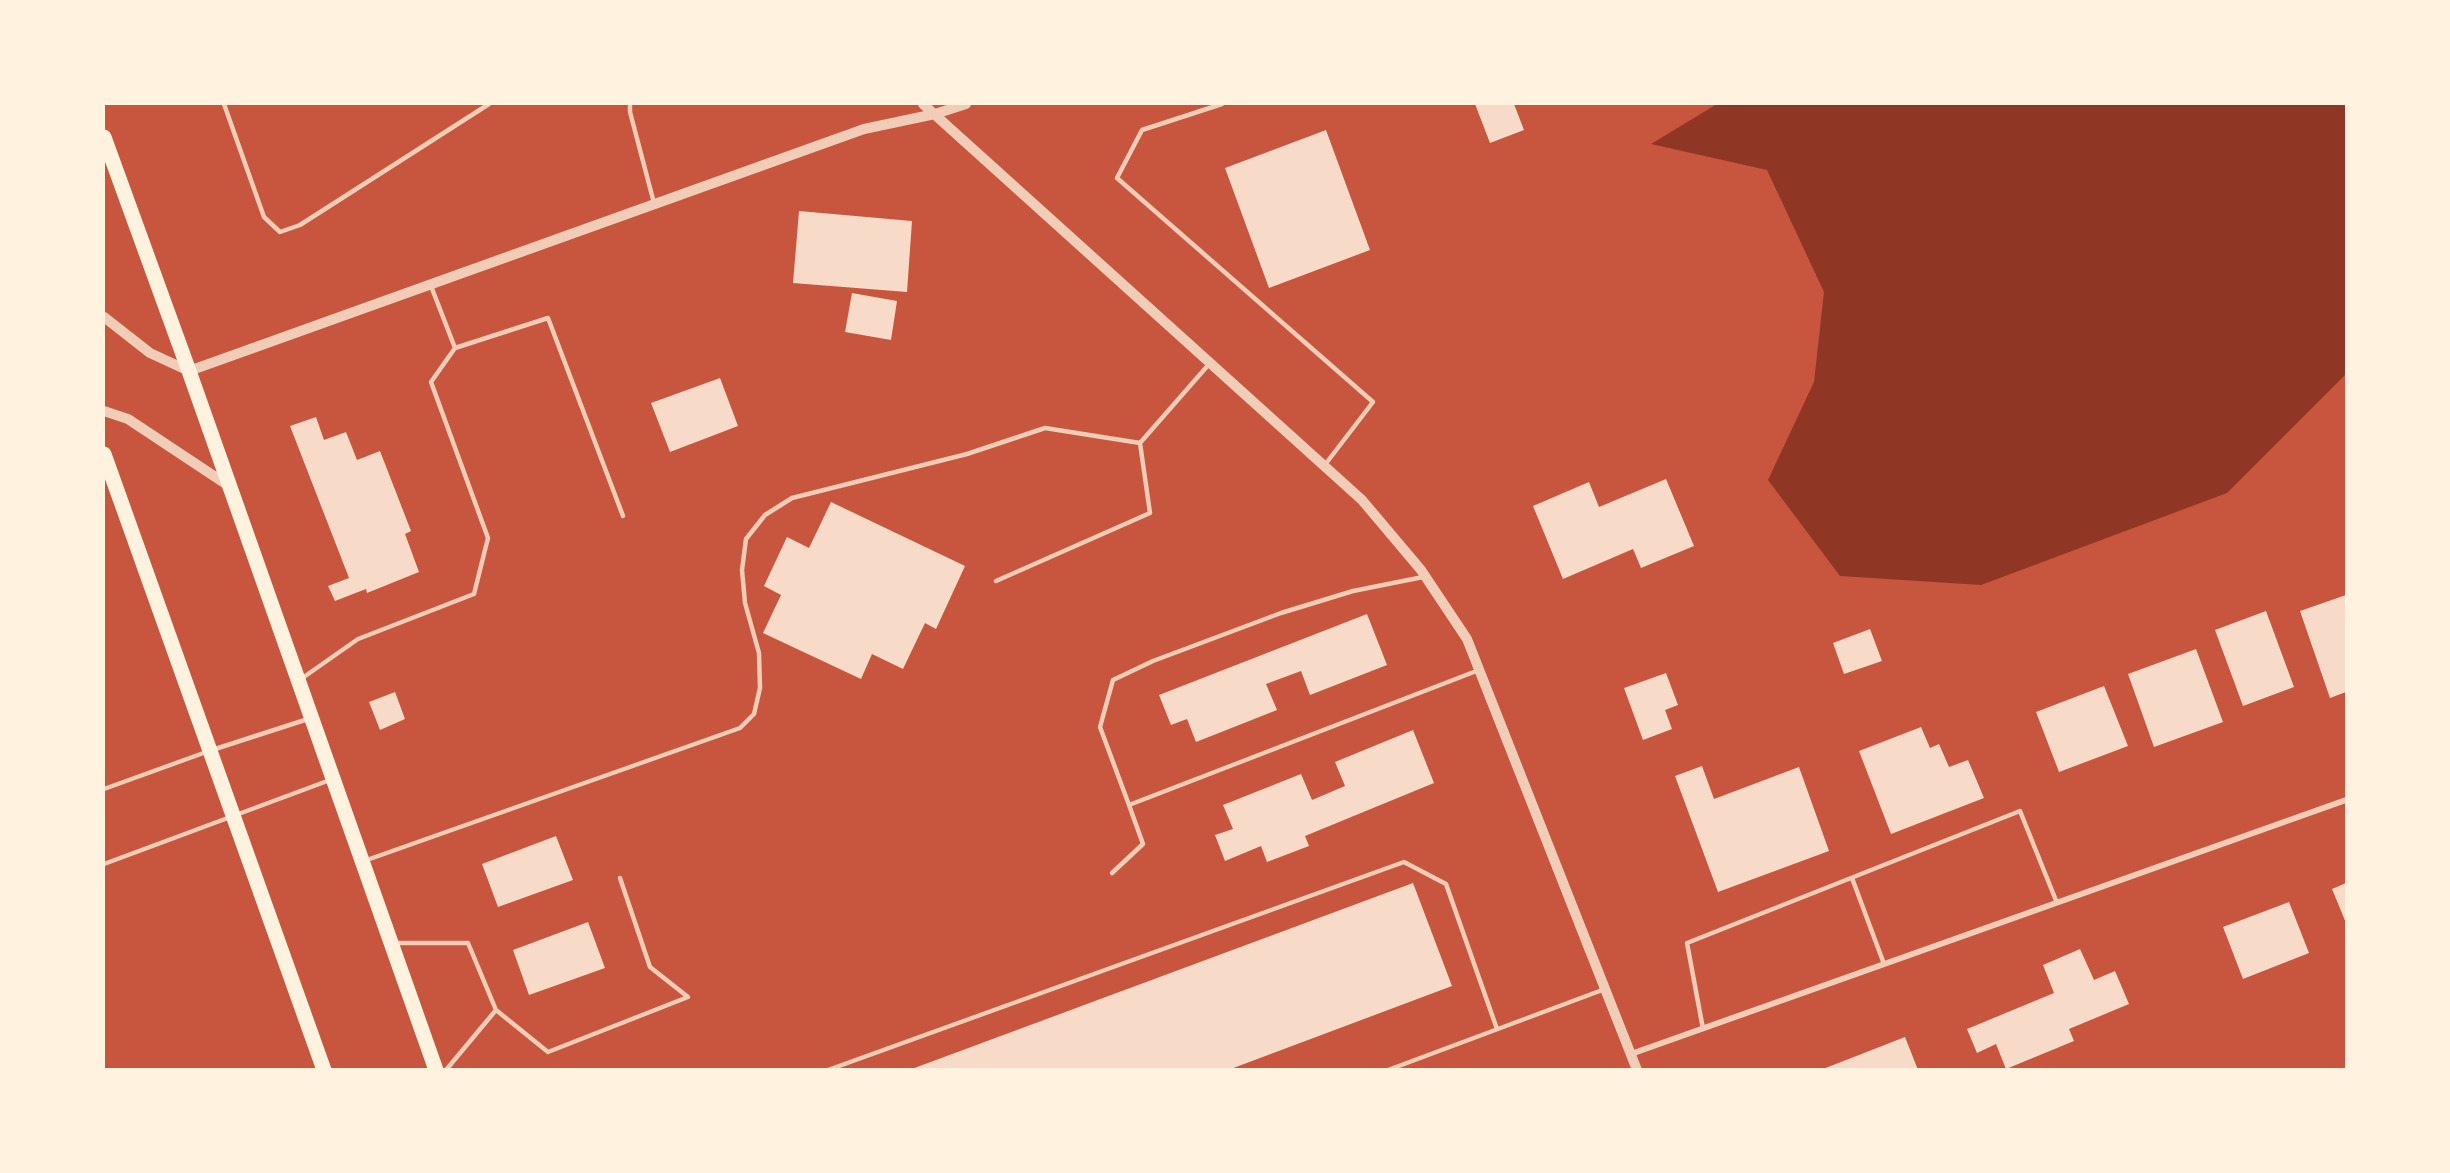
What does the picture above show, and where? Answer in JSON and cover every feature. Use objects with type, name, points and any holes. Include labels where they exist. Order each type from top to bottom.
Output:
[{"type":"main road","points":[[104,137],[436,1070]]},
{"type":"main road","points":[[104,454],[324,1070]]},
{"type":"street","points":[[923,104],[1362,500],[1425,577],[1467,639],[1637,1070]]},
{"type":"street","points":[[104,317],[150,353],[189,371],[864,129],[935,114],[966,104]]},
{"type":"street","points":[[104,411],[128,419],[229,486]]},
{"type":"street","points":[[1631,1054],[2346,800]]},
{"type":"lane","points":[[224,104],[264,217],[280,232],[300,225],[489,104]]},
{"type":"lane","points":[[630,104],[630,112],[654,204]]},
{"type":"lane","points":[[1222,104],[1142,130],[1117,178],[1373,402],[1324,466]]},
{"type":"lane","points":[[430,283],[455,348]]},
{"type":"lane","points":[[298,681],[358,639],[474,594],[488,538],[431,382],[455,348],[548,318],[623,516]]},
{"type":"lane","points":[[996,580],[1150,513],[1140,443],[1210,363]]},
{"type":"lane","points":[[362,862],[740,728],[754,714],[760,688],[759,653],[745,603],[742,570],[746,539],[765,515],[792,498],[967,454],[1045,428],[1140,443]]},
{"type":"lane","points":[[1112,873],[1143,844],[1100,727],[1113,680],[1153,661],[1281,613],[1353,591],[1425,577]]},
{"type":"lane","points":[[1129,805],[1479,670]]},
{"type":"lane","points":[[104,789],[209,750],[311,718]]},
{"type":"lane","points":[[104,864],[232,815],[333,780]]},
{"type":"lane","points":[[1703,1029],[1687,943],[2020,811],[2057,903]]},
{"type":"lane","points":[[828,1070],[1404,862],[1446,884],[1497,1029]]},
{"type":"lane","points":[[391,943],[468,943],[496,1010],[548,1052],[688,997],[650,967],[620,878]]},
{"type":"lane","points":[[1852,878],[1884,964]]},
{"type":"lane","points":[[1388,1070],[1606,989]]},
{"type":"lane","points":[[446,1070],[496,1010]]},
{"type":"shaded area","points":[[1717,104],[2346,104],[2346,374],[2227,493],[1981,585],[1840,576],[1768,480],[1814,382],[1824,292],[1767,170],[1651,144]]},
{"type":"building","points":[[1475,104],[1514,104],[1524,130],[1490,143]]},
{"type":"building","points":[[1326,130],[1370,250],[1269,288],[1225,168]]},
{"type":"building","points":[[799,211],[912,221],[907,292],[793,283]]},
{"type":"building","points":[[852,293],[897,301],[891,340],[845,332]]},
{"type":"building","points":[[720,378],[738,426],[670,452],[651,403]]},
{"type":"building","points":[[316,417],[324,440],[346,432],[357,460],[380,451],[411,531],[405,534],[419,572],[367,593],[366,589],[335,601],[328,586],[349,578],[290,426]]},
{"type":"building","points":[[1666,479],[1694,546],[1641,568],[1633,549],[1563,579],[1533,506],[1589,482],[1599,507]]},
{"type":"building","points":[[831,502],[965,566],[936,629],[925,623],[903,669],[872,654],[861,679],[763,633],[781,595],[764,586],[787,537],[809,548]]},
{"type":"building","points":[[2346,595],[2346,692],[2330,698],[2300,611]]},
{"type":"building","points":[[2266,611],[2294,687],[2243,706],[2215,630]]},
{"type":"building","points":[[1367,614],[1387,665],[1310,695],[1301,671],[1266,684],[1277,710],[1196,742],[1187,719],[1171,725],[1159,695]]},
{"type":"building","points":[[1870,629],[1882,661],[1844,674],[1833,643]]},
{"type":"building","points":[[2196,649],[2223,722],[2154,747],[2128,674]]},
{"type":"building","points":[[1666,673],[1678,705],[1665,710],[1672,729],[1643,740],[1624,688]]},
{"type":"building","points":[[2104,686],[2128,746],[2059,772],[2036,712]]},
{"type":"building","points":[[395,692],[405,719],[380,730],[369,702]]},
{"type":"building","points":[[1921,727],[1930,748],[1939,744],[1949,767],[1968,760],[1984,798],[1891,834],[1859,751]]},
{"type":"building","points":[[1413,730],[1434,783],[1305,836],[1309,846],[1267,862],[1261,846],[1225,861],[1215,835],[1233,829],[1223,805],[1301,774],[1312,800],[1345,786],[1335,762]]},
{"type":"building","points":[[1702,766],[1714,799],[1799,767],[1829,851],[1718,892],[1675,776]]},
{"type":"building","points":[[556,836],[573,880],[498,907],[482,864]]},
{"type":"building","points":[[1413,883],[1452,986],[1228,1070],[909,1070]]},
{"type":"building","points":[[2346,883],[2346,923],[2332,889]]},
{"type":"building","points":[[2289,902],[2309,953],[2243,979],[2223,927]]},
{"type":"building","points":[[588,922],[605,968],[529,995],[513,950]]},
{"type":"building","points":[[2080,949],[2094,980],[2115,971],[2129,1004],[2069,1029],[2074,1041],[2006,1069],[1996,1044],[1977,1053],[1967,1029],[2054,993],[2043,965]]},
{"type":"building","points":[[1905,1037],[1918,1070],[1823,1070],[1823,1069]]}]
